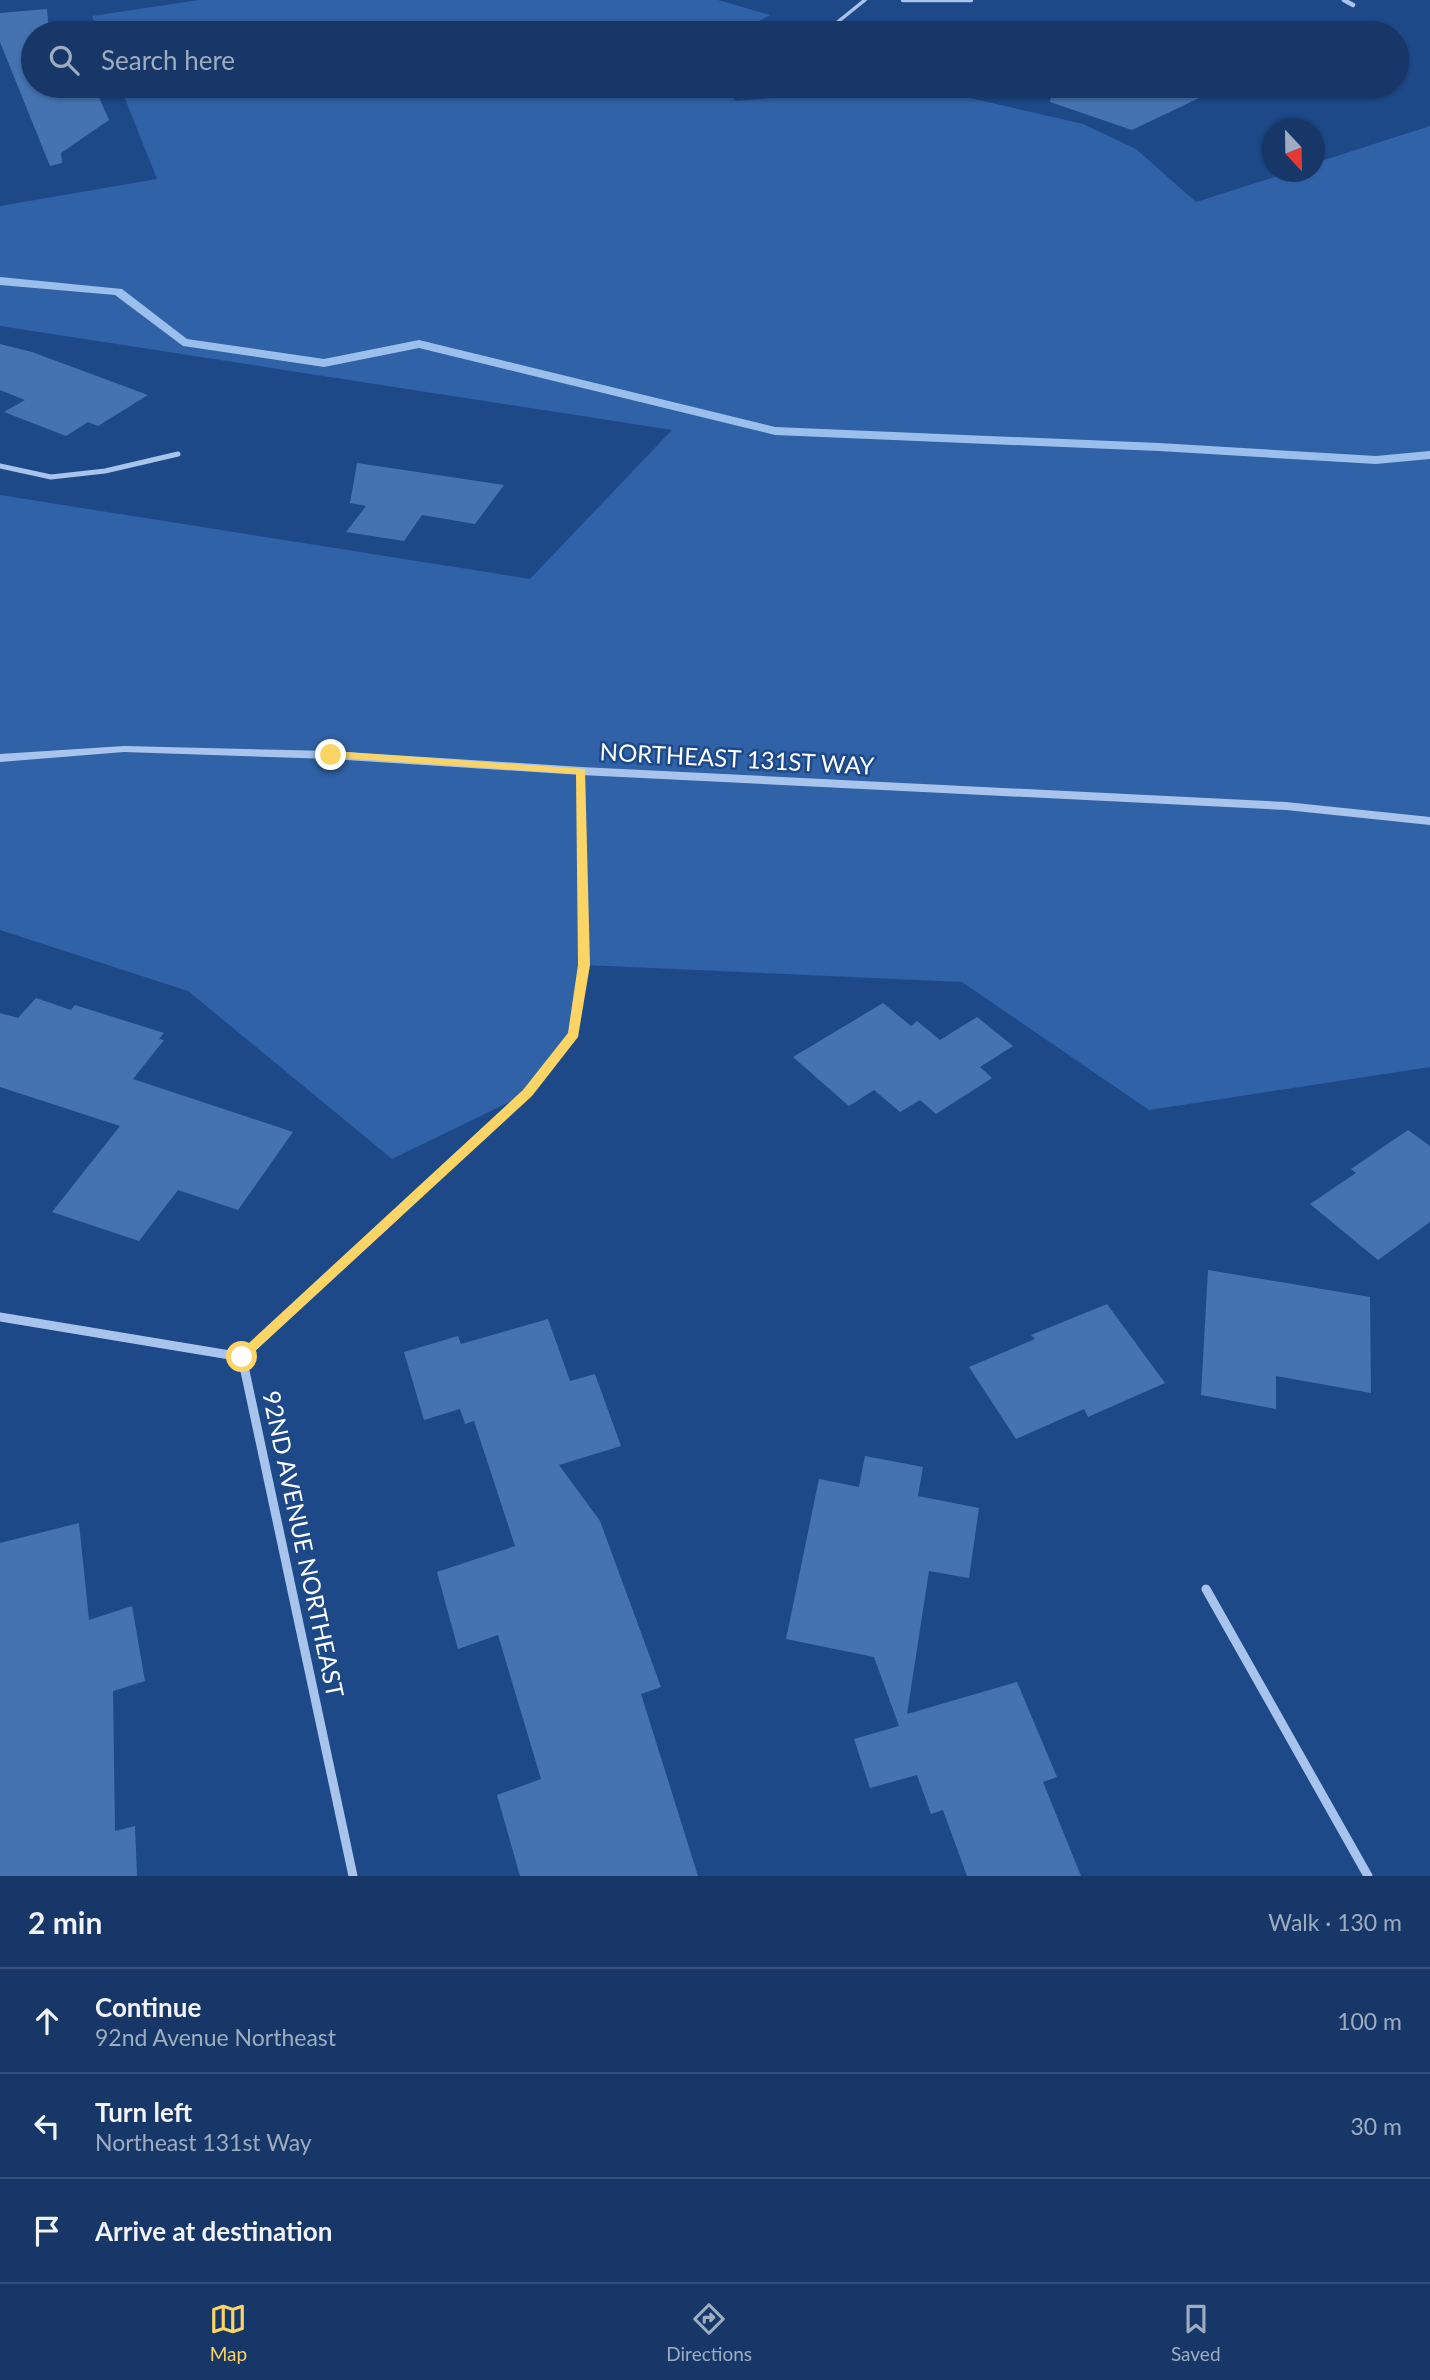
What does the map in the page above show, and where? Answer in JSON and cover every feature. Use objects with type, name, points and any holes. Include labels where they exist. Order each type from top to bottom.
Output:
[{"type":"street","points":[[903,0],[971,0]]},
{"type":"street","points":[[1344,0],[1353,5]]},
{"type":"street","points":[[0,466],[51,477],[105,471],[178,454]]},
{"type":"street","name":"NORTHEAST 131ST WAY","points":[[0,758],[124,749],[331,755],[581,771],[1286,806],[1430,821]]},
{"type":"street","points":[[0,1317],[242,1357],[528,1093],[574,1034],[584,965],[581,771]]},
{"type":"street","name":"92ND AVENUE NORTHEAST","points":[[242,1357],[353,1876]]},
{"type":"street","points":[[1206,1589],[1368,1876]]},
{"type":"lane","points":[[839,21],[865,0]]},
{"type":"shaded area","points":[[199,0],[718,0],[770,15],[759,21],[94,21],[92,16]]},
{"type":"shaded area","points":[[125,98],[733,98],[736,101],[772,98],[970,98],[1083,124],[1136,149],[1196,202],[1262,181],[1325,182],[1325,160],[1430,126],[1430,1067],[1149,1110],[962,982],[585,965],[574,1034],[528,1093],[392,1159],[188,991],[0,930],[0,495],[530,579],[672,430],[0,326],[0,206],[157,179]]},
{"type":"building","points":[[47,9],[48,21],[21,21],[21,94],[0,42],[0,13]]},
{"type":"building","points":[[23,98],[99,98],[109,120],[61,153],[62,163],[50,166]]},
{"type":"building","points":[[1050,98],[1199,98],[1132,130],[1050,102]]},
{"type":"building","points":[[0,344],[32,352],[148,395],[98,426],[88,422],[66,436],[4,412],[25,400],[0,390]]},
{"type":"building","points":[[357,463],[504,485],[475,524],[422,515],[404,541],[346,532],[366,506],[350,503]]},
{"type":"building","points":[[36,998],[71,1010],[75,1005],[164,1033],[159,1039],[164,1040],[133,1079],[293,1132],[238,1210],[178,1190],[139,1241],[52,1212],[120,1126],[0,1087],[0,1013],[18,1018]]},
{"type":"building","points":[[883,1003],[911,1026],[917,1021],[940,1040],[977,1017],[1013,1046],[980,1067],[992,1078],[936,1114],[920,1100],[900,1112],[874,1090],[849,1106],[793,1057]]},
{"type":"building","points":[[1408,1130],[1430,1146],[1430,1222],[1378,1260],[1310,1204],[1356,1173],[1351,1169]]},
{"type":"building","points":[[1208,1270],[1370,1297],[1371,1393],[1276,1376],[1276,1409],[1201,1395]]},
{"type":"building","points":[[1107,1304],[1165,1383],[1088,1417],[1084,1409],[1016,1439],[969,1367],[1035,1339],[1031,1335]]},
{"type":"building","points":[[548,1319],[570,1381],[595,1374],[621,1446],[559,1465],[600,1521],[661,1687],[641,1694],[698,1876],[520,1876],[497,1795],[541,1779],[498,1635],[458,1649],[437,1572],[515,1546],[474,1421],[465,1424],[460,1409],[424,1420],[404,1352],[458,1336],[461,1344]]},
{"type":"building","points":[[865,1456],[923,1467],[918,1496],[979,1508],[969,1578],[929,1571],[907,1714],[1017,1682],[1057,1777],[1043,1782],[1081,1876],[967,1876],[943,1810],[931,1814],[917,1775],[870,1788],[854,1739],[899,1726],[874,1657],[786,1639],[819,1479],[859,1487]]},
{"type":"building","points":[[79,1523],[89,1620],[132,1606],[145,1681],[113,1691],[115,1831],[135,1826],[137,1876],[0,1876],[0,1543]]},
{"type":"waterway","points":[[0,281],[118,292],[183,342],[324,363],[419,344],[775,431],[1159,447],[1376,460],[1430,455]]},
{"type":"route","points":[[242,1357],[528,1093],[574,1034],[584,965],[581,771],[331,755]]}]
